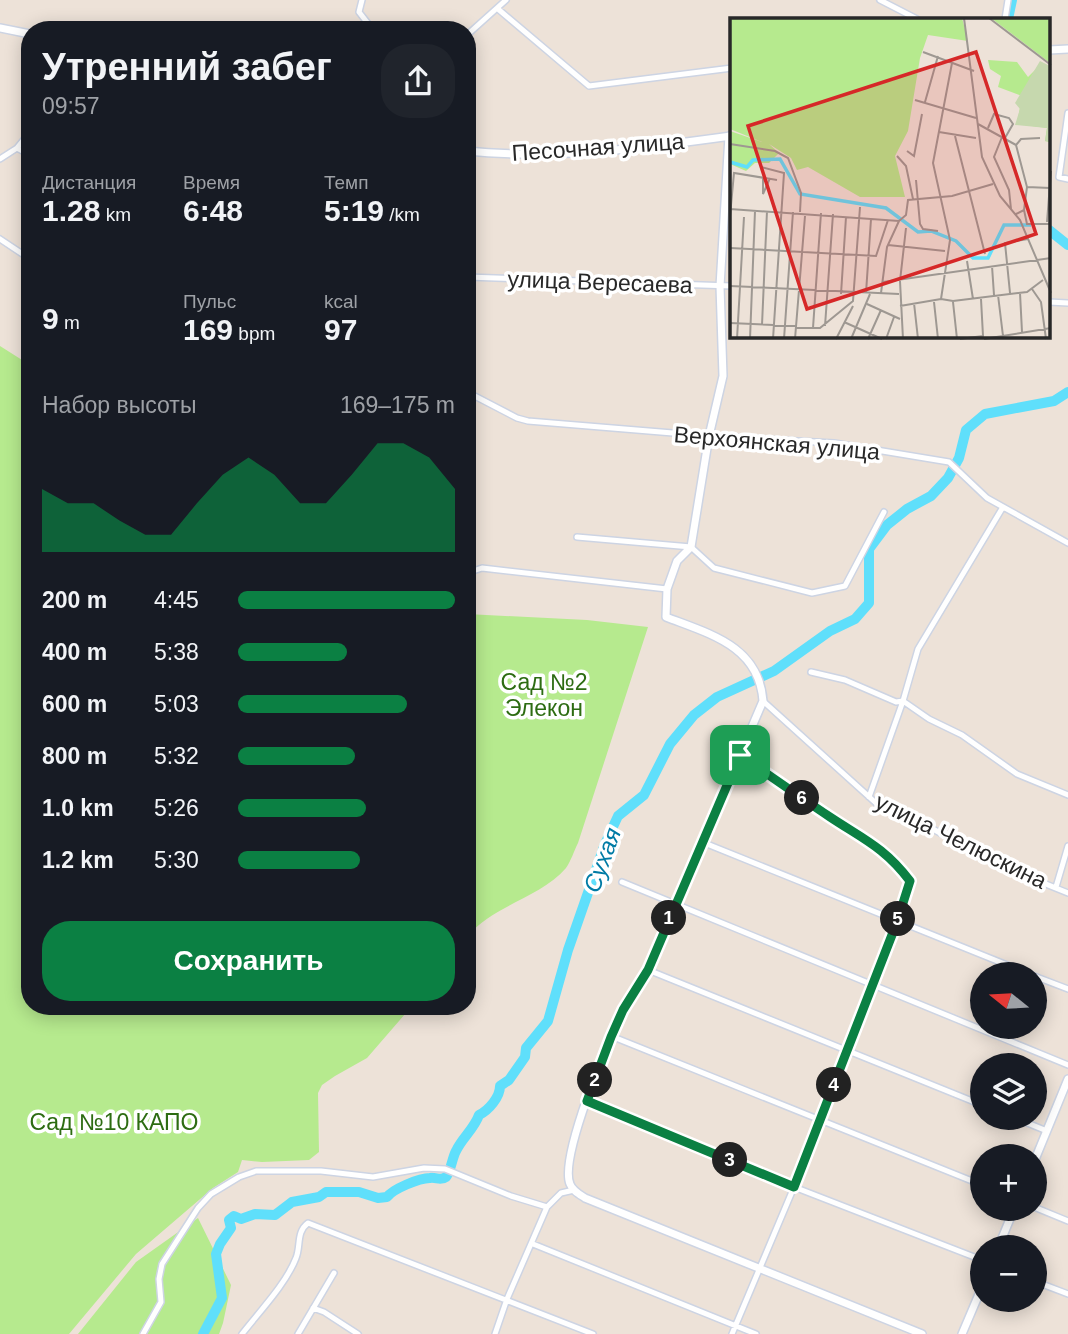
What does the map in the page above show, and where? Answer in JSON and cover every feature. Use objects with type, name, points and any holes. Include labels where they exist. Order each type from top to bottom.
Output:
[{"type":"street","points":[[362,0],[359,12],[366,21]]},
{"type":"street","points":[[476,27],[506,0]]},
{"type":"street","points":[[880,0],[915,18]]},
{"type":"street","points":[[1005,18],[1008,0]]},
{"type":"street","points":[[498,9],[589,86],[730,68]]},
{"type":"street","points":[[0,28],[21,32]]},
{"type":"street","points":[[1050,50],[1068,49]]},
{"type":"street","points":[[1068,113],[1059,177],[1068,178]]},
{"type":"street","name":"Песочная улица","points":[[476,151],[567,153],[730,136]]},
{"type":"street","points":[[0,159],[21,143]]},
{"type":"street","points":[[17,148],[21,150]]},
{"type":"street","points":[[730,150],[720,286],[723,376],[709,436],[691,547],[677,561],[667,589],[666,617],[724,640],[740,653],[756,672],[762,686],[763,701],[648,970],[623,1010],[611,1037],[568,1163],[570,1184],[574,1191],[585,1198],[922,1334]]},
{"type":"street","points":[[0,239],[21,253]]},
{"type":"street","name":"улица Вересаева","points":[[476,277],[730,286]]},
{"type":"street","points":[[1050,302],[1068,303]]},
{"type":"street","name":"Верхоянская улица","points":[[476,397],[528,421],[834,443],[949,462],[987,498],[1068,543]]},
{"type":"street","points":[[869,797],[903,701],[918,649],[1003,507]]},
{"type":"street","points":[[577,537],[691,547],[714,568],[811,593],[845,586],[884,512]]},
{"type":"street","points":[[476,570],[482,568],[667,589]]},
{"type":"street","points":[[811,672],[845,680],[896,702],[903,701],[929,719],[962,736],[1017,774],[1068,795]]},
{"type":"street","name":"улица Челюскина","points":[[763,701],[877,804],[918,821],[1001,866],[1068,893]]},
{"type":"street","points":[[732,1334],[794,1187],[897,922],[910,881],[894,860],[874,844],[831,818],[740,755]]},
{"type":"street","points":[[702,842],[1000,962]]},
{"type":"street","points":[[1056,887],[1068,846]]},
{"type":"street","points":[[622,882],[1068,1065]]},
{"type":"street","points":[[648,970],[970,1100]]},
{"type":"street","points":[[1047,981],[1068,989]]},
{"type":"street","points":[[611,1037],[970,1180]]},
{"type":"street","points":[[1042,1144],[1068,1079]]},
{"type":"street","points":[[587,1101],[794,1187],[970,1255]]},
{"type":"street","points":[[144,1334],[161,1302],[160,1272],[198,1208],[211,1194],[239,1177],[256,1171],[321,1171],[373,1177],[425,1168],[445,1170],[547,1207]]},
{"type":"street","points":[[495,1334],[507,1299],[547,1207],[561,1193],[574,1191]]},
{"type":"street","points":[[1047,1212],[1068,1221]]},
{"type":"street","points":[[242,1334],[288,1273],[298,1255],[298,1240],[307,1223],[593,1334]]},
{"type":"street","points":[[533,1244],[756,1334]]},
{"type":"street","points":[[298,1334],[334,1273]]},
{"type":"street","points":[[1047,1286],[1068,1294]]},
{"type":"street","points":[[313,1308],[358,1334]]},
{"type":"street","points":[[962,1334],[971,1312]]},
{"type":"green space","name":"Сад №10 КАПО","points":[[0,346],[21,359],[21,1015],[404,1015],[367,1058],[322,1085],[318,1093],[319,1152],[309,1160],[242,1160],[238,1172],[213,1188],[136,1254],[69,1334],[0,1334]]},
{"type":"green space","name":"Сад №2 Элекон","points":[[476,614],[587,620],[648,627],[578,843],[568,865],[543,887],[476,928]]},
{"type":"green space","points":[[198,1218],[231,1285],[219,1334],[78,1334],[136,1262]]},
{"type":"waterway","name":"Сухая","points":[[1008,18],[1012,0]]},
{"type":"waterway","name":"Сухая","points":[[1050,231],[1068,245]]},
{"type":"waterway","name":"Сухая","points":[[203,1334],[222,1298],[216,1254],[231,1228],[229,1220],[234,1216],[241,1219],[255,1214],[275,1215],[292,1202],[319,1197],[326,1192],[359,1192],[378,1198],[387,1197],[413,1182],[425,1178],[446,1177],[459,1146],[479,1115],[493,1103],[500,1086],[509,1080],[525,1057],[526,1048],[548,1021],[568,950],[605,844],[618,816],[644,795],[670,744],[694,715],[717,697],[774,671],[830,631],[855,619],[869,603],[869,549],[887,525],[907,509],[931,496],[948,478],[959,458],[966,430],[985,414],[1054,401],[1068,392]]},
{"type":"route","points":[[740,755],[831,818],[874,844],[894,860],[910,881],[897,922],[794,1187],[587,1101],[611,1037],[623,1010],[648,970],[740,755]]}]
